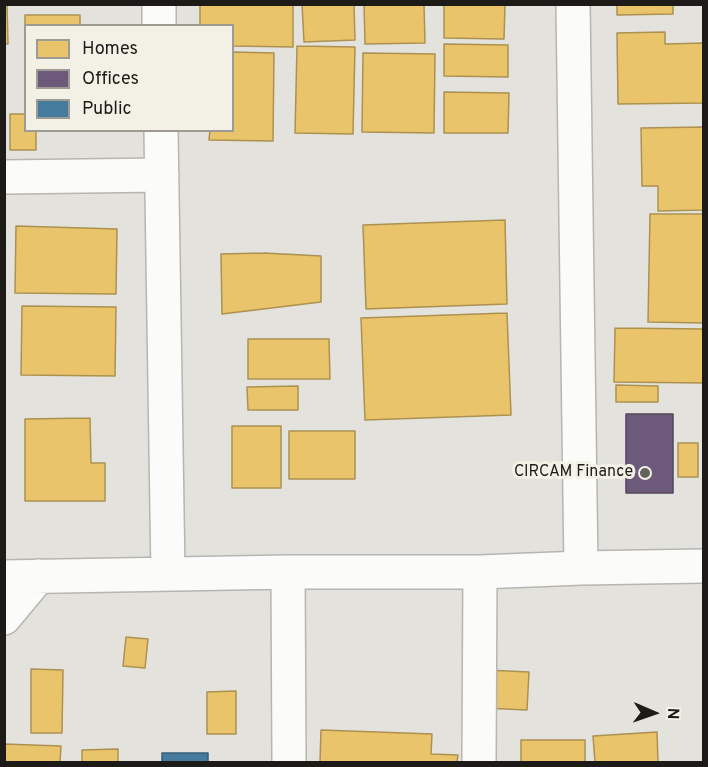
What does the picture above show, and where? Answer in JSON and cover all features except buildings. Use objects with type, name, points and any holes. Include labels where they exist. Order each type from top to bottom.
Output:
[{"type":"street","points":[[159,4],[159,24]]},
{"type":"street","points":[[573,4],[581,568]]},
{"type":"street","points":[[161,132],[168,574]]},
{"type":"street","points":[[4,177],[162,175]]},
{"type":"street","points":[[4,577],[704,567]]},
{"type":"street","points":[[288,572],[289,762]]},
{"type":"street","points":[[479,762],[480,572]]},
{"type":"street","points":[[4,618],[39,576]]},
{"type":"place","name":"CIRCAM Finance","points":[[645,473]]}]
